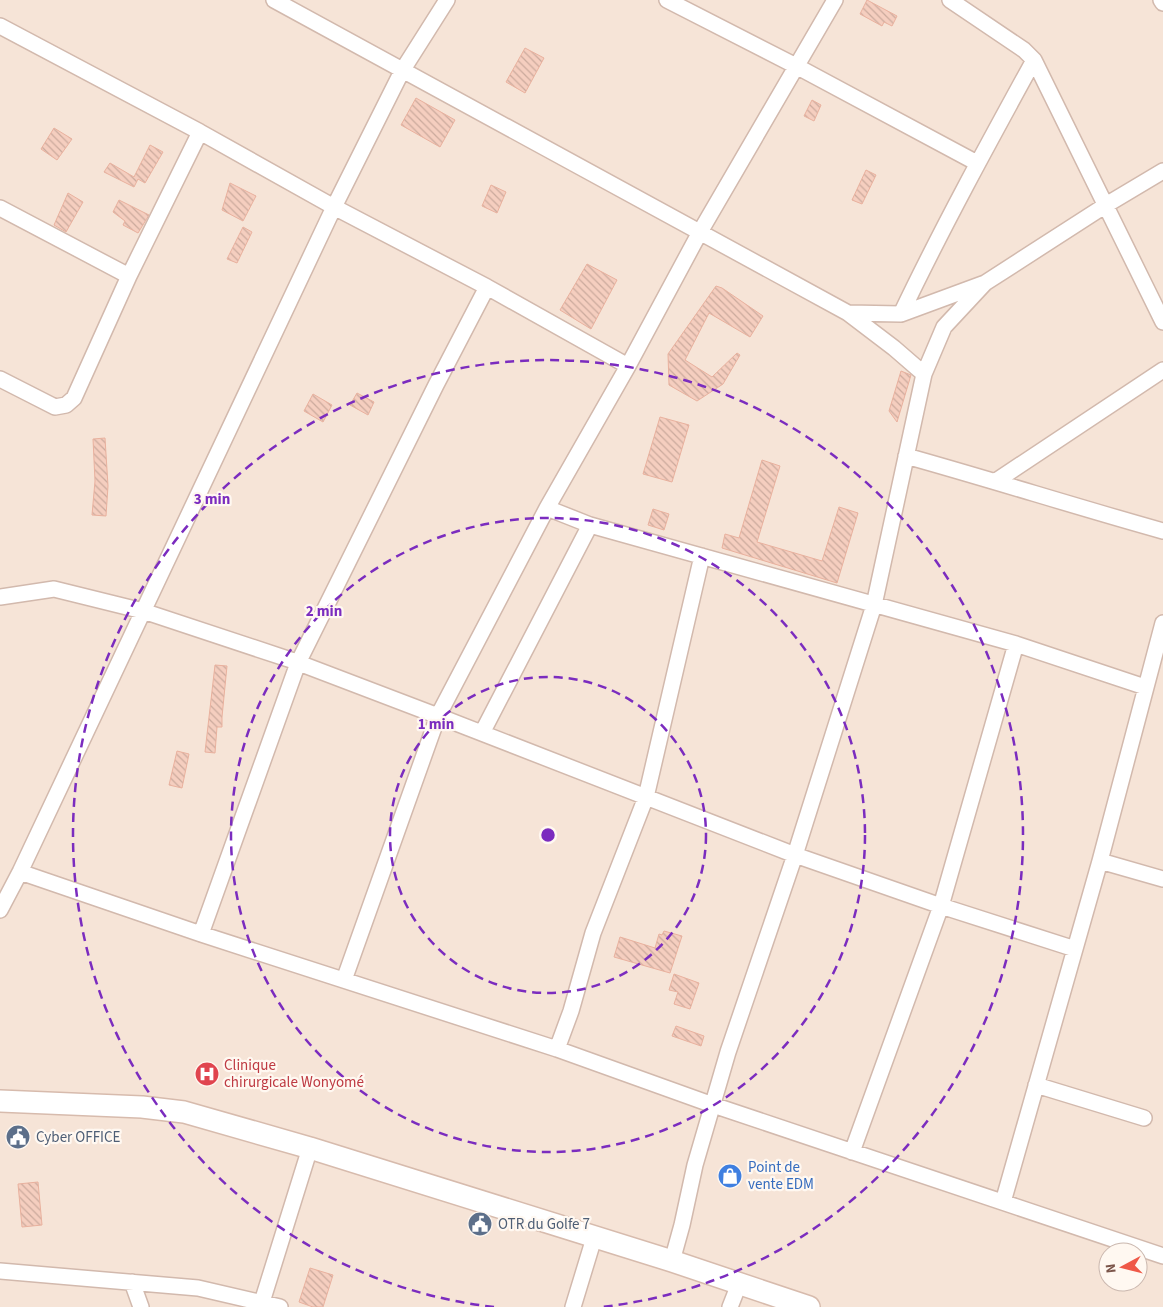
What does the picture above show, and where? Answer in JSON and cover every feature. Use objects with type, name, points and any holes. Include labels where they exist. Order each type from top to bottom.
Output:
[{"type":"street","points":[[274,0],[848,314],[894,348],[924,374]]},
{"type":"street","points":[[0,910],[20,872],[334,207],[402,71],[447,0]]},
{"type":"street","points":[[667,0],[796,66],[977,163]]},
{"type":"street","points":[[344,980],[438,716],[547,508],[628,366],[700,232],[835,0]]},
{"type":"street","points":[[950,0],[1024,50],[1034,60],[1163,322]]},
{"type":"street","points":[[0,26],[200,132],[334,207],[487,287],[628,366]]},
{"type":"street","points":[[901,314],[977,163],[1034,60]]},
{"type":"street","points":[[0,379],[55,407],[66,405],[74,398],[129,276],[200,132]]},
{"type":"street","points":[[848,314],[901,314],[986,283],[1163,171]]},
{"type":"street","points":[[2,214],[129,276]]},
{"type":"street","points":[[672,1261],[695,1165],[728,1052],[795,855],[874,604],[924,374],[944,327],[986,283]]},
{"type":"street","points":[[201,934],[298,663],[436,385],[487,287]]},
{"type":"street","points":[[996,481],[1163,370]]},
{"type":"street","points":[[906,456],[1163,531]]},
{"type":"street","points":[[547,508],[590,525],[1016,644],[1146,687]]},
{"type":"street","points":[[482,733],[590,525]]},
{"type":"street","points":[[558,1050],[593,933],[646,797],[702,556]]},
{"type":"street","points":[[0,597],[54,589],[143,611],[298,663],[795,855],[941,906],[1075,949]]},
{"type":"street","points":[[1003,1202],[1100,861],[1163,623]]},
{"type":"street","points":[[852,1152],[941,906],[1016,644]]},
{"type":"street","points":[[1100,861],[1163,879]]},
{"type":"street","points":[[20,872],[201,934],[558,1050],[713,1105],[1163,1256]]},
{"type":"street","points":[[1036,1085],[1144,1118]]},
{"type":"street","points":[[0,1101],[142,1107],[184,1112],[310,1148],[672,1261],[809,1307]]},
{"type":"street","points":[[262,1302],[310,1148]]},
{"type":"street","points":[[573,1307],[594,1238]]},
{"type":"street","points":[[0,1271],[198,1288],[280,1307]]},
{"type":"street","points":[[132,1282],[141,1307]]},
{"type":"street","points":[[730,1307],[738,1284]]},
{"type":"shaded area","points":[[0,0],[1163,0],[1163,1307],[0,1307]]},
{"type":"building","points":[[867,0],[897,16],[892,26],[884,22],[882,26],[860,14]]},
{"type":"building","points":[[525,48],[544,58],[525,93],[506,82]]},
{"type":"building","points":[[416,98],[455,120],[440,147],[401,125]]},
{"type":"building","points":[[812,100],[821,105],[814,121],[804,116]]},
{"type":"building","points":[[54,128],[72,139],[57,160],[41,149]]},
{"type":"building","points":[[150,145],[163,152],[145,183],[138,179],[134,187],[104,172],[110,163],[134,177]]},
{"type":"building","points":[[866,170],[876,175],[862,204],[852,200]]},
{"type":"building","points":[[230,183],[256,196],[243,221],[222,210]]},
{"type":"building","points":[[491,185],[506,192],[497,213],[482,206]]},
{"type":"building","points":[[68,193],[83,202],[66,232],[54,225]]},
{"type":"building","points":[[119,200],[149,215],[138,233],[123,225],[125,221],[113,212]]},
{"type":"building","points":[[243,227],[252,232],[237,263],[227,259]]},
{"type":"building","points":[[587,264],[617,280],[591,329],[560,310]]},
{"type":"building","points":[[716,286],[722,288],[763,316],[750,337],[709,313],[685,360],[712,377],[737,353],[740,355],[723,384],[697,401],[669,385],[668,354]]},
{"type":"building","points":[[901,371],[911,375],[897,422],[889,411]]},
{"type":"building","points":[[357,393],[374,402],[368,415],[350,405]]},
{"type":"building","points":[[313,394],[332,405],[323,422],[304,411]]},
{"type":"building","points":[[660,417],[689,425],[672,482],[643,474]]},
{"type":"building","points":[[105,438],[108,486],[106,516],[92,515],[95,481],[93,439]]},
{"type":"building","points":[[762,460],[780,466],[757,542],[822,561],[839,507],[858,513],[837,583],[722,548],[725,534],[739,538]]},
{"type":"building","points":[[653,509],[669,514],[664,530],[648,525]]},
{"type":"building","points":[[215,665],[227,666],[222,727],[217,727],[215,753],[205,752]]},
{"type":"building","points":[[177,751],[189,754],[182,788],[169,785]]},
{"type":"building","points":[[664,931],[682,936],[670,973],[614,957],[620,937],[655,948],[659,934],[662,935]]},
{"type":"building","points":[[674,974],[699,983],[690,1009],[674,1004],[678,992],[669,990]]},
{"type":"building","points":[[676,1026],[704,1036],[701,1046],[672,1036]]},
{"type":"building","points":[[38,1182],[42,1225],[22,1227],[18,1184]]},
{"type":"building","points":[[310,1268],[333,1275],[323,1307],[313,1307],[299,1302]]},
{"type":"place","name":"Clinique chirurgicale Wonyomé","points":[[207,1074]]},
{"type":"place","name":"Cyber OFFICE","points":[[18,1137]]},
{"type":"place","name":"Point de vente EDM","points":[[730,1176]]},
{"type":"place","name":"OTR du Golfe 7","points":[[480,1224]]}]
